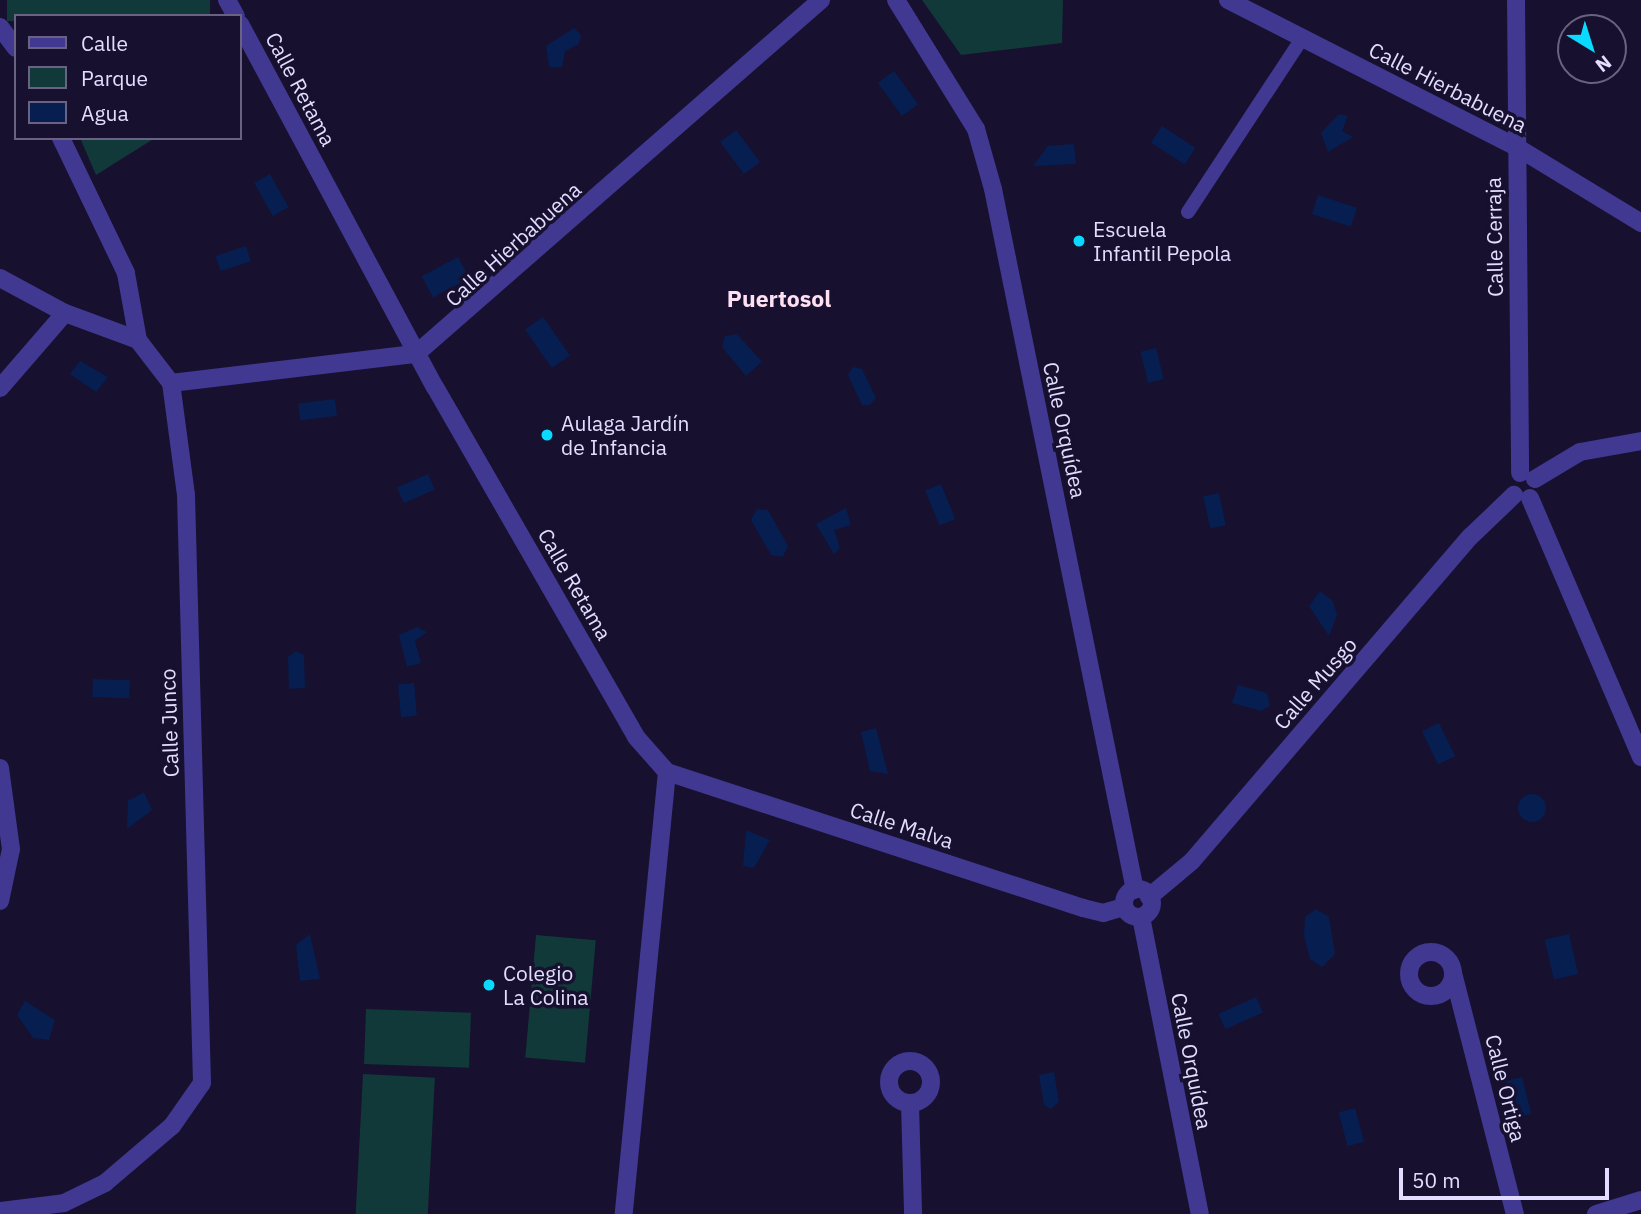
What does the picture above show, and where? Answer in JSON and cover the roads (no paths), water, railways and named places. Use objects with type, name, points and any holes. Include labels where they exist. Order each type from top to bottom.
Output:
[{"type":"street","name":"Calle Hierbabuena","points":[[416,354],[821,0]]},
{"type":"street","name":"Calle Orquídea","points":[[896,0],[976,129],[993,189],[1142,893]]},
{"type":"street","name":"Calle Hierbabuena","points":[[1228,0],[1261,8],[1303,37],[1516,146],[1641,223]]},
{"type":"street","name":"Calle Cerraja","points":[[1516,0],[1516,146],[1528,476]]},
{"type":"street","points":[[0,27],[14,45]]},
{"type":"street","name":"Calle Retama","points":[[242,27],[416,354],[636,737],[667,772]]},
{"type":"street","name":"Calle Junco","points":[[0,1211],[64,1203],[105,1183],[172,1126],[202,1083],[186,495],[171,383],[138,340],[126,273],[62,140]]},
{"type":"street","points":[[0,278],[65,313],[138,340]]},
{"type":"street","points":[[0,388],[65,313]]},
{"type":"street","points":[[171,383],[416,354]]},
{"type":"street","points":[[1641,442],[1580,452],[1511,482],[1522,497],[1641,757]]},
{"type":"street","points":[[1522,497],[1528,476]]},
{"type":"street","name":"Calle Musgo","points":[[1142,893],[1192,861],[1470,537],[1522,497]]},
{"type":"street","points":[[0,768],[11,849],[0,901]]},
{"type":"street","points":[[624,1214],[667,772]]},
{"type":"street","name":"Calle Malva","points":[[667,772],[1083,908],[1103,913],[1124,907]]},
{"type":"street","points":[[1142,893],[1151,907],[1141,917],[1124,907],[1142,893]]},
{"type":"street","name":"Calle Orquídea","points":[[1141,917],[1200,1214]]},
{"type":"street","name":"Calle Ortiga","points":[[1453,973],[1515,1214]]},
{"type":"street","points":[[910,1104],[913,1214]]},
{"type":"street","points":[[1597,1214],[1641,1200]]},
{"type":"lane","points":[[1188,212],[1303,37]]},
{"type":"water","points":[[574,28],[581,35],[579,44],[565,51],[562,67],[549,67],[546,46]]},
{"type":"water","points":[[894,71],[918,104],[902,116],[878,83]]},
{"type":"water","points":[[1339,114],[1348,116],[1342,131],[1353,137],[1328,152],[1321,133]]},
{"type":"water","points":[[1162,126],[1196,148],[1185,165],[1151,143]]},
{"type":"water","points":[[736,130],[760,162],[744,174],[720,142]]},
{"type":"water","points":[[1074,144],[1076,164],[1033,166],[1048,146]]},
{"type":"water","points":[[270,174],[288,207],[273,216],[254,183]]},
{"type":"water","points":[[1318,195],[1357,208],[1351,227],[1312,214]]},
{"type":"water","points":[[246,246],[251,261],[221,271],[216,256]]},
{"type":"water","points":[[458,257],[469,278],[433,297],[422,276]]},
{"type":"water","points":[[543,317],[570,356],[552,368],[525,330]]},
{"type":"water","points":[[737,334],[762,362],[746,376],[722,347],[725,336]]},
{"type":"water","points":[[1156,348],[1164,379],[1148,383],[1140,352]]},
{"type":"water","points":[[80,361],[108,377],[96,392],[70,374]]},
{"type":"water","points":[[853,367],[862,369],[876,398],[870,405],[862,405],[848,375]]},
{"type":"water","points":[[335,399],[337,416],[300,420],[298,404]]},
{"type":"water","points":[[428,474],[435,490],[404,503],[397,488]]},
{"type":"water","points":[[941,484],[955,519],[939,526],[925,490]]},
{"type":"water","points":[[1219,493],[1226,525],[1210,529],[1203,496]]},
{"type":"water","points":[[846,508],[851,525],[834,530],[840,548],[834,554],[816,524]]},
{"type":"water","points":[[757,509],[768,510],[788,546],[783,557],[771,555],[751,520]]},
{"type":"water","points":[[1320,591],[1333,601],[1337,615],[1329,636],[1309,606]]},
{"type":"water","points":[[417,627],[427,632],[415,641],[421,663],[407,667],[399,635]]},
{"type":"water","points":[[296,651],[304,655],[305,688],[289,689],[288,657]]},
{"type":"water","points":[[93,679],[130,680],[129,698],[92,697]]},
{"type":"water","points":[[414,683],[417,716],[401,717],[398,684]]},
{"type":"water","points":[[1238,685],[1267,693],[1270,706],[1261,711],[1232,703]]},
{"type":"water","points":[[1439,723],[1455,756],[1438,765],[1422,731]]},
{"type":"water","points":[[876,728],[888,774],[870,771],[861,732]]},
{"type":"water","points":[[144,792],[152,810],[127,829],[128,801]]},
{"type":"water","points":[[1532,794],[1542,798],[1546,808],[1542,818],[1532,822],[1522,818],[1518,808],[1522,798]]},
{"type":"water","points":[[746,830],[770,840],[754,868],[743,866]]},
{"type":"water","points":[[1316,909],[1329,917],[1335,954],[1322,967],[1310,959],[1304,936],[1305,917]]},
{"type":"water","points":[[310,934],[320,979],[300,981],[296,945]]},
{"type":"water","points":[[1569,934],[1578,974],[1554,980],[1545,940]]},
{"type":"water","points":[[1256,997],[1263,1013],[1225,1029],[1219,1014]]},
{"type":"water","points":[[25,1001],[55,1020],[49,1040],[33,1038],[17,1015]]},
{"type":"water","points":[[1054,1072],[1059,1102],[1051,1109],[1044,1105],[1039,1075]]},
{"type":"water","points":[[1522,1077],[1531,1114],[1515,1118],[1506,1081]]},
{"type":"water","points":[[1355,1108],[1364,1142],[1348,1146],[1339,1112]]},
{"type":"place","name":"Escuela Infantil Pepola","points":[[1079,241]]},
{"type":"place","name":"Aulaga Jardín de Infancia","points":[[547,435]]},
{"type":"place","name":"Colegio La Colina","points":[[489,985]]},
{"type":"district","name":"Puertosol","points":[[779,298]]}]
